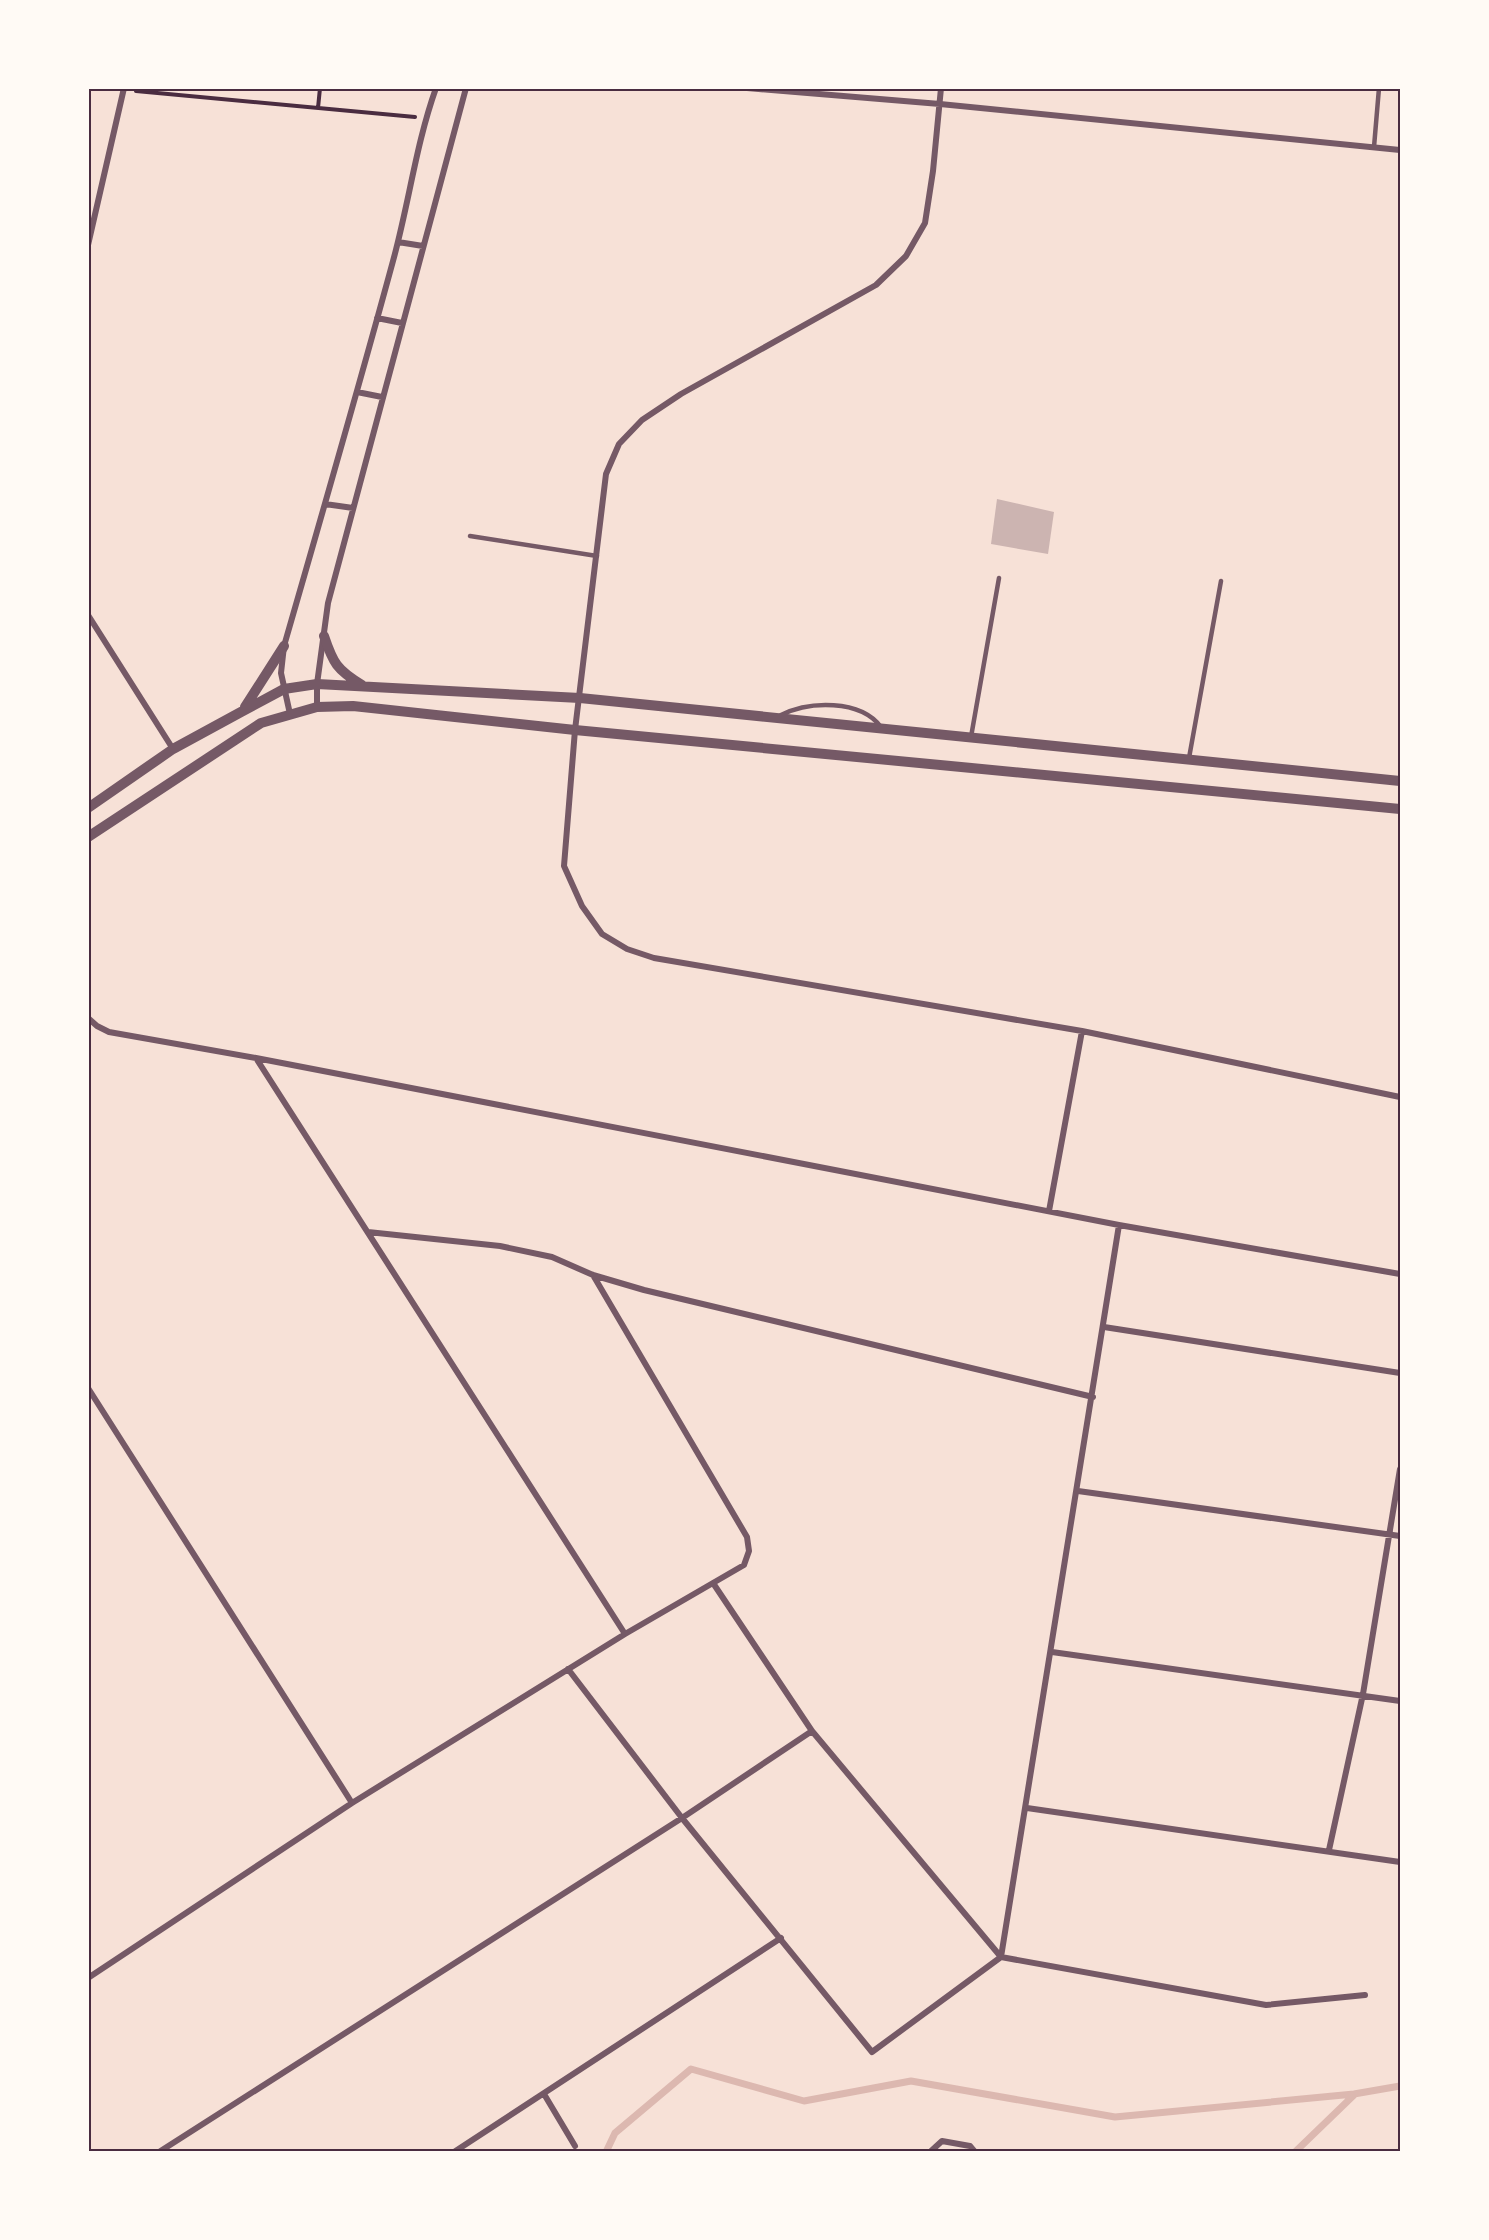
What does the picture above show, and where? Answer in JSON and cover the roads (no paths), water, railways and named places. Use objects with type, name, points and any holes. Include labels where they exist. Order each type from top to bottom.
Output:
[{"type":"street","points":[[290,714],[281,673],[284,646],[398,242],[425,118],[436,88]]},
{"type":"street","points":[[317,707],[316,684],[328,603],[466,88]]},
{"type":"street","points":[[747,88],[940,104],[1401,150]]},
{"type":"street","points":[[941,88],[925,223],[906,256],[876,285],[681,394],[642,420],[619,444],[606,474],[575,730],[564,866],[582,906],[602,934],[619,944],[654,958],[1082,1031],[1401,1097]]},
{"type":"street","points":[[88,245],[124,89]]},
{"type":"street","points":[[398,242],[423,246]]},
{"type":"street","points":[[377,318],[402,323]]},
{"type":"street","points":[[357,392],[382,397]]},
{"type":"street","points":[[325,504],[353,508]]},
{"type":"street","points":[[88,615],[173,749]]},
{"type":"street","points":[[324,636],[335,665],[343,674],[365,686]]},
{"type":"street","points":[[241,712],[251,700],[284,646]]},
{"type":"street","points":[[88,808],[173,749],[284,688],[316,684],[580,698],[970,740],[1401,782]]},
{"type":"street","points":[[88,837],[261,723],[317,707],[353,706],[575,730],[1401,809]]},
{"type":"street","points":[[88,1018],[97,1026],[110,1032],[256,1058],[1119,1225],[1401,1274]]},
{"type":"street","points":[[1049,1211],[1082,1031]]},
{"type":"street","points":[[256,1058],[625,1634]]},
{"type":"street","points":[[568,1669],[682,1818],[872,2052],[1001,1957],[1027,1808],[1119,1225]]},
{"type":"street","points":[[368,1232],[500,1246],[552,1257],[592,1275],[644,1290],[1093,1397]]},
{"type":"street","points":[[88,1978],[352,1803],[625,1634],[744,1565],[749,1551],[747,1537],[592,1275]]},
{"type":"street","points":[[1104,1327],[1401,1373]]},
{"type":"street","points":[[88,1389],[352,1803]]},
{"type":"street","points":[[1329,1850],[1363,1694],[1401,1469]]},
{"type":"street","points":[[1078,1491],[1401,1536]]},
{"type":"street","points":[[713,1582],[812,1731],[1001,1957],[1266,2005],[1365,1995]]},
{"type":"street","points":[[1052,1652],[1401,1701]]},
{"type":"street","points":[[159,2151],[682,1818],[812,1731]]},
{"type":"street","points":[[1027,1808],[1401,1862]]},
{"type":"street","points":[[454,2151],[781,1938]]},
{"type":"street","points":[[544,2094],[575,2146]]},
{"type":"street","points":[[930,2151],[942,2140],[970,2146],[975,2151]]},
{"type":"lane","points":[[1374,147],[1379,88]]},
{"type":"lane","points":[[470,536],[597,556]]},
{"type":"lane","points":[[970,740],[999,578]]},
{"type":"lane","points":[[1188,761],[1221,581]]},
{"type":"lane","points":[[776,718],[801,707],[851,708],[874,717],[882,729]]},
{"type":"waterway","points":[[606,2152],[615,2133],[691,2069],[804,2101],[911,2081],[1115,2117],[1354,2094],[1400,2086]]},
{"type":"waterway","points":[[1295,2152],[1354,2095]]}]
